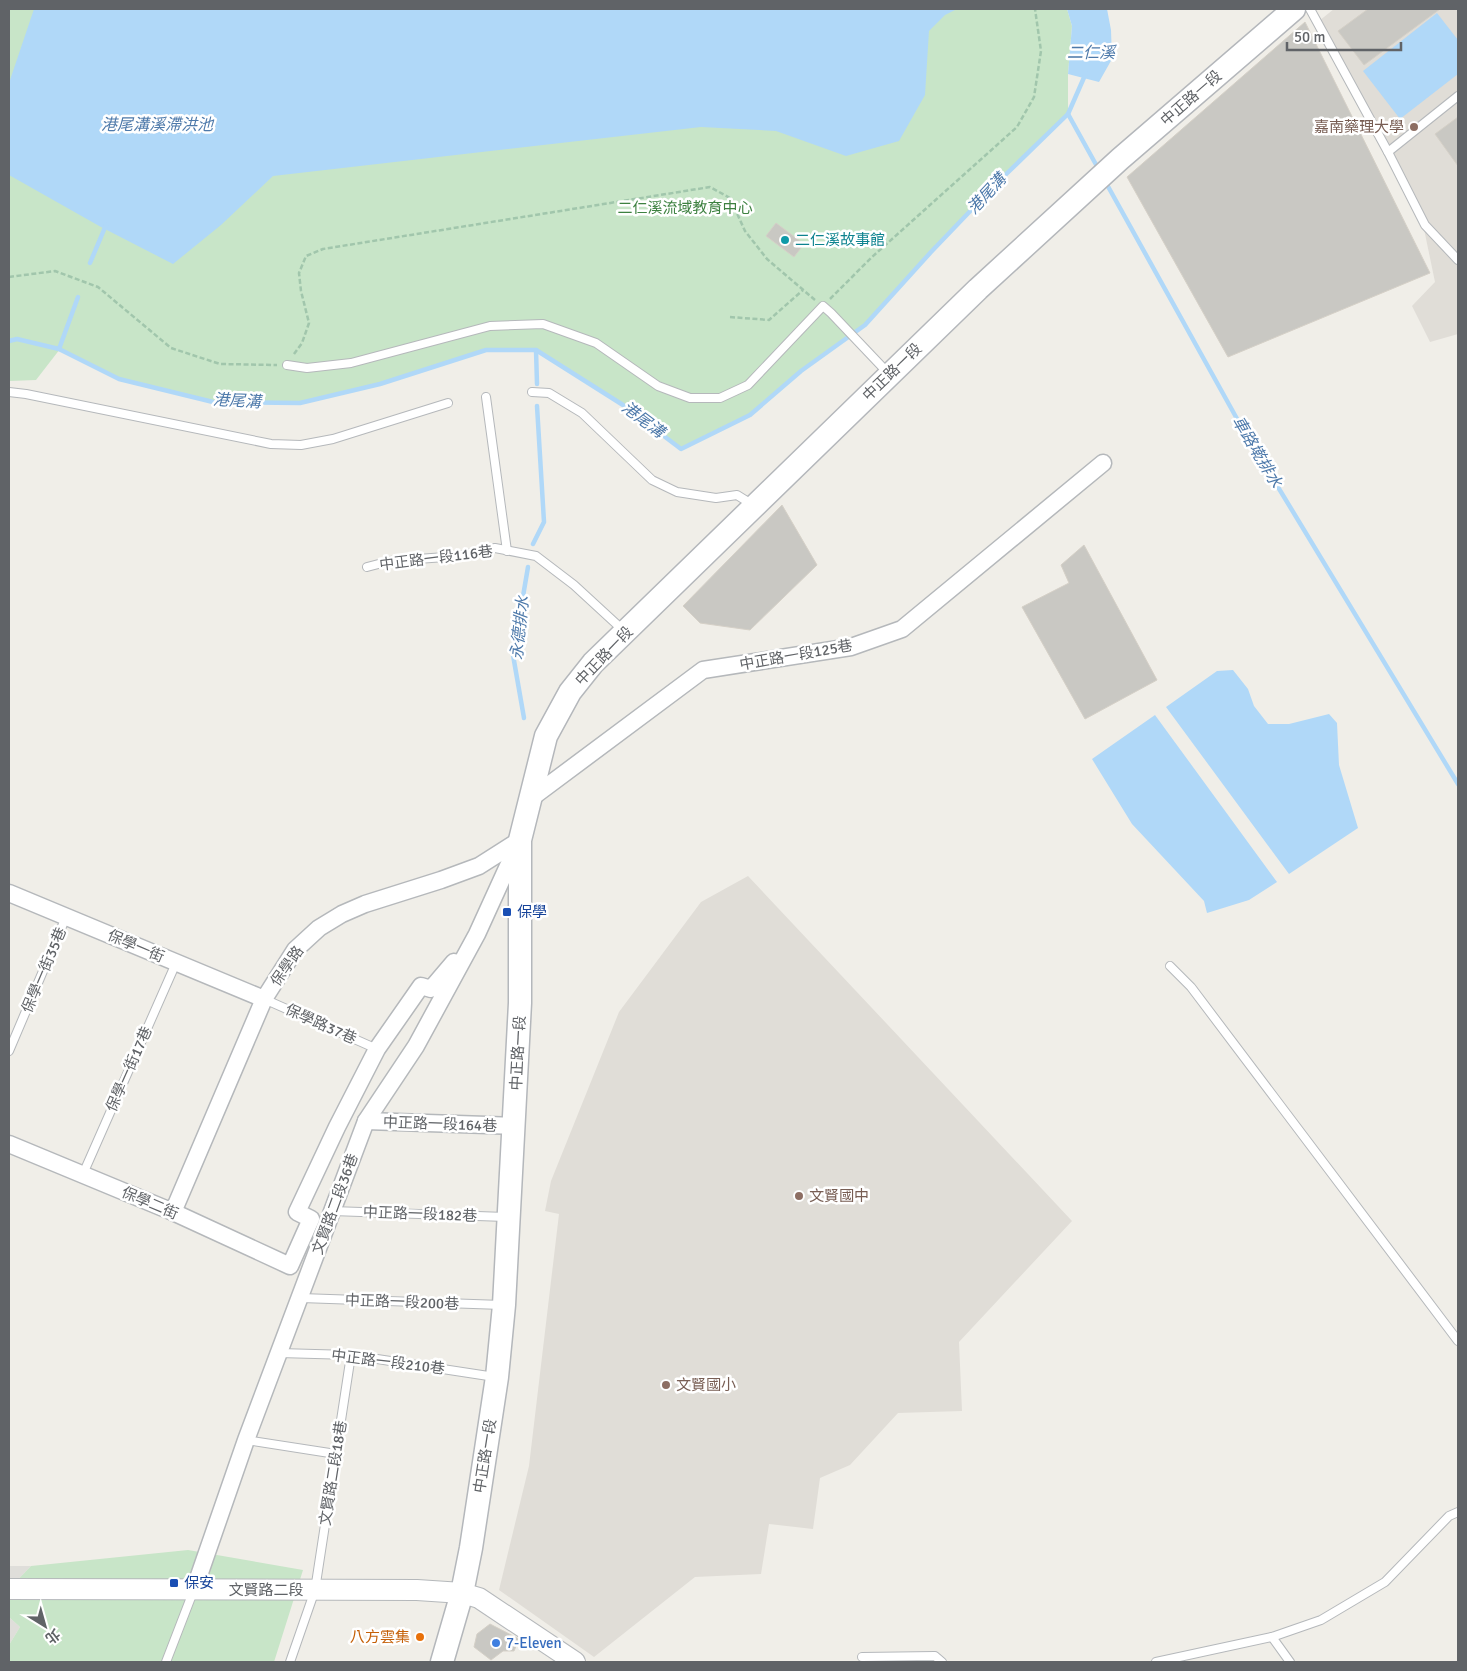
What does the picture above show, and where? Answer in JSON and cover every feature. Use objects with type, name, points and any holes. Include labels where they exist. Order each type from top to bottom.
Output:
[{"type":"main road","name":"中正路一段","points":[[442,1662],[462,1593],[471,1548],[497,1377],[504,1305],[520,1003],[520,840],[546,736],[560,707],[593,664],[978,289],[1120,159],[1294,9]]},
{"type":"street","name":"中正路一段125巷","points":[[530,799],[703,670],[852,647],[902,629],[1104,463]]},
{"type":"street","name":"文賢路二段36巷","points":[[194,1590],[246,1440],[366,1121],[416,1046],[477,934],[520,840]]},
{"type":"street","name":"保學路","points":[[173,1212],[264,999],[295,950],[319,928],[342,914],[365,904],[479,866],[520,840]]},
{"type":"street","name":"保學一街","points":[[9,894],[264,999]]},
{"type":"street","points":[[377,1049],[421,986],[431,989],[477,934]]},
{"type":"street","name":"保學二街","points":[[9,1144],[173,1212],[290,1266],[311,1219],[297,1212],[337,1127],[377,1049]]},
{"type":"street","name":"中正路一段164巷","points":[[366,1121],[514,1126]]},
{"type":"street","name":"文賢路二段","points":[[9,1589],[416,1590],[462,1593],[479,1598],[575,1662]]},
{"type":"lane","points":[[1310,9],[1388,152],[1425,225],[1458,260]]},
{"type":"lane","points":[[1388,152],[1458,96]]},
{"type":"lane","points":[[287,365],[307,368],[350,363],[490,326],[544,324],[596,343],[658,386],[690,398],[720,398],[748,386],[823,306],[890,374]]},
{"type":"lane","points":[[9,392],[271,444],[301,445],[333,439],[448,403]]},
{"type":"lane","points":[[532,392],[549,393],[582,413],[652,480],[677,492],[716,498],[737,496],[754,506]]},
{"type":"lane","points":[[486,397],[507,551]]},
{"type":"lane","name":"中正路一段116巷","points":[[367,567],[390,562],[459,556],[496,548],[536,556],[574,586],[626,632]]},
{"type":"lane","name":"保學一街35巷","points":[[9,1051],[66,917]]},
{"type":"lane","name":"保學一街17巷","points":[[83,1174],[176,963]]},
{"type":"lane","points":[[1170,966],[1191,987],[1458,1341]]},
{"type":"lane","name":"保學路37巷","points":[[264,999],[377,1049]]},
{"type":"lane","name":"中正路一段182巷","points":[[332,1211],[508,1217]]},
{"type":"lane","name":"中正路一段200巷","points":[[300,1298],[504,1305]]},
{"type":"lane","name":"中正路一段210巷","points":[[278,1353],[351,1355],[497,1377]]},
{"type":"lane","name":"文賢路二段18巷","points":[[290,1662],[315,1590],[351,1355]]},
{"type":"lane","points":[[246,1440],[336,1454]]},
{"type":"lane","points":[[1156,1662],[1272,1637],[1321,1620],[1385,1582],[1449,1516],[1458,1512]]},
{"type":"lane","points":[[166,1662],[194,1590]]},
{"type":"lane","points":[[1272,1637],[1290,1662]]},
{"type":"lane","points":[[862,1657],[935,1656],[942,1662]]},
{"type":"path","points":[[9,277],[55,271],[98,287],[171,348],[220,364],[287,365],[302,343],[309,323],[301,291],[299,273],[306,256],[323,249],[710,187],[730,198],[745,231],[767,259],[823,306],[879,251],[1017,128],[1034,97],[1041,51],[1035,9]]},
{"type":"path","points":[[730,317],[769,320],[803,290]]},
{"type":"shaded area","name":"嘉南藥理大學","points":[[1334,9],[1458,9],[1458,334],[1430,342],[1412,306],[1435,282],[1424,229],[1314,25]]},
{"type":"shaded area","name":"文賢國中","points":[[748,876],[1072,1221],[959,1342],[962,1411],[898,1413],[850,1465],[820,1478],[813,1529],[769,1524],[761,1574],[695,1577],[594,1657],[499,1590],[529,1466],[559,1214],[545,1211],[551,1181],[619,1012],[701,902]]},
{"type":"shaded area","points":[[9,1566],[31,1566],[9,1589]]},
{"type":"shaded area","points":[[9,1617],[20,1627],[9,1645]]},
{"type":"green space","name":"二仁溪流域教育中心","points":[[9,9],[1067,9],[1072,26],[1068,74],[1068,114],[999,181],[865,325],[801,371],[750,415],[681,449],[623,405],[536,350],[486,350],[380,384],[300,403],[213,402],[119,379],[60,349],[36,380],[9,381]]},
{"type":"green space","points":[[188,1550],[303,1570],[274,1662],[9,1662],[9,1645],[20,1627],[9,1617],[9,1589],[31,1566]]},
{"type":"water","name":"港尾溝溪滯洪池","points":[[34,9],[957,9],[945,15],[929,31],[925,95],[899,141],[846,156],[776,131],[701,127],[273,176],[221,225],[173,264],[101,227],[9,175],[9,83]]},
{"type":"water","name":"二仁溪","points":[[1067,9],[1107,9],[1111,30],[1112,59],[1099,82],[1068,74],[1072,26]]},
{"type":"water","points":[[1437,13],[1458,40],[1458,74],[1400,119],[1363,71]]},
{"type":"water","points":[[1233,670],[1248,689],[1254,706],[1268,724],[1289,724],[1329,714],[1337,723],[1339,765],[1358,828],[1289,874],[1166,707],[1217,671]]},
{"type":"water","points":[[1155,715],[1277,882],[1249,900],[1207,913],[1204,901],[1132,824],[1092,759]]},
{"type":"building","points":[[1368,9],[1440,9],[1364,65],[1338,31]]},
{"type":"building","points":[[1305,22],[1430,273],[1228,357],[1127,177]]},
{"type":"building","points":[[1458,117],[1458,166],[1435,134]]},
{"type":"building","name":"二仁溪故事館","points":[[776,223],[804,244],[794,257],[766,236]]},
{"type":"building","points":[[782,505],[817,565],[750,630],[700,623],[683,606]]},
{"type":"building","points":[[1084,545],[1157,680],[1085,719],[1022,607],[1069,583],[1061,565]]},
{"type":"building","name":"7-Eleven","points":[[490,1624],[519,1639],[514,1651],[503,1651],[491,1660],[474,1647],[477,1634]]},
{"type":"waterway","name":"港尾溝","points":[[9,341],[17,339],[59,349],[119,379],[213,402],[300,403],[380,384],[486,350],[536,350],[623,405],[681,449],[750,415],[801,371],[865,325],[999,181],[1068,114],[1086,73]]},
{"type":"waterway","name":"車路墘排水","points":[[1068,114],[1099,170]]},
{"type":"waterway","name":"車路墘排水","points":[[1105,181],[1241,426],[1458,784]]},
{"type":"waterway","points":[[90,263],[106,225]]},
{"type":"waterway","points":[[59,349],[78,297]]},
{"type":"waterway","name":"永德排水","points":[[536,350],[537,384]]},
{"type":"waterway","name":"永德排水","points":[[533,544],[544,522],[537,406]]},
{"type":"waterway","name":"永德排水","points":[[524,718],[513,655],[528,567]]},
{"type":"place","name":"嘉南藥理大學","points":[[1414,127]]},
{"type":"place","name":"二仁溪故事館","points":[[785,240]]},
{"type":"place","name":"保學","points":[[507,912]]},
{"type":"place","name":"文賢國中","points":[[799,1196]]},
{"type":"place","name":"文賢國小","points":[[666,1385]]},
{"type":"place","name":"保安","points":[[174,1583]]},
{"type":"place","name":"八方雲集","points":[[420,1637]]},
{"type":"place","name":"7-Eleven","points":[[496,1643]]}]
